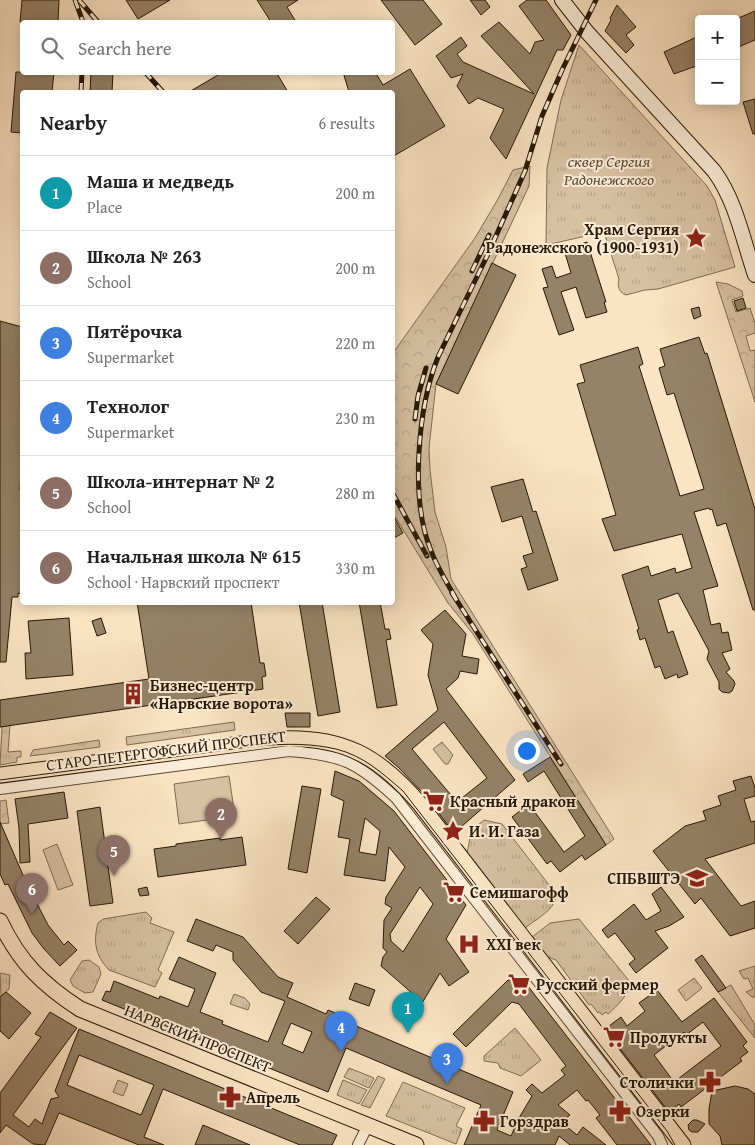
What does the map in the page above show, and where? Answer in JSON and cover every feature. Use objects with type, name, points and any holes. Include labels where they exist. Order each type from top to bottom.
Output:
[{"type":"main road","points":[[562,0],[583,26],[714,171],[724,185],[755,275]]},
{"type":"main road","name":"СТАРО-ПЕТЕРГОФСКИЙ ПРОСПЕКТ","points":[[0,775],[284,739],[317,740],[331,743],[368,757],[393,775],[420,804],[683,1145]]},
{"type":"main road","name":"НАРВСКИЙ ПРОСПЕКТ","points":[[0,921],[18,953],[40,980],[80,1009],[416,1145]]},
{"type":"street","name":"СТАРО-ПЕТЕРГОФСКИЙ ПРОСПЕКТ","points":[[0,789],[289,751],[316,753],[334,757],[361,768],[373,776],[396,798],[658,1136],[662,1145]]},
{"type":"street","points":[[358,1145],[368,1125]]},
{"type":"green space","name":"сквер Сергия Радонежского","points":[[579,45],[707,186],[715,200],[735,267],[658,289],[626,295],[619,288],[619,279],[604,232],[546,245],[547,168],[561,100]]},
{"type":"green space","points":[[530,166],[529,186],[436,384],[429,448],[435,512],[446,547],[451,579],[614,839],[606,845],[473,634],[448,603],[395,516],[395,350],[475,238],[513,170]]},
{"type":"green space","points":[[716,282],[728,284],[742,291],[743,296],[732,300],[736,312],[750,308],[755,323],[755,333],[746,336],[750,351],[755,350],[755,402]]},
{"type":"green space","points":[[234,722],[235,730],[127,745],[126,737]]},
{"type":"green space","points":[[10,725],[8,752],[21,751],[21,757],[17,757],[17,762],[0,765],[2,727]]},
{"type":"green space","points":[[99,740],[100,747],[30,756],[33,750]]},
{"type":"green space","points":[[442,742],[453,755],[448,764],[445,764],[433,749]]},
{"type":"green space","points":[[229,776],[235,816],[179,824],[174,784]]},
{"type":"green space","points":[[6,800],[9,823],[0,824],[0,801]]},
{"type":"green space","points":[[484,820],[502,824],[556,894],[556,899],[550,909],[525,928],[467,853],[470,838],[479,830],[477,826]]},
{"type":"green space","points":[[57,844],[73,885],[58,890],[43,850]]},
{"type":"green space","points":[[146,912],[152,918],[150,923],[174,932],[158,970],[162,973],[155,987],[109,970],[96,948],[98,923],[103,919]]},
{"type":"green space","points":[[579,919],[630,982],[628,991],[619,1004],[608,1014],[606,1012],[602,1015],[591,1004],[589,1005],[556,960],[548,957],[532,937],[550,923]]},
{"type":"green space","points":[[89,960],[99,967],[101,974],[93,992],[85,993],[73,986],[70,980],[82,961]]},
{"type":"green space","points":[[755,966],[755,997],[752,997],[746,992],[753,989],[748,978],[744,979],[739,971]]},
{"type":"green space","points":[[0,973],[10,975],[9,989],[1,996]]},
{"type":"green space","points":[[694,978],[702,988],[686,1001],[678,990]]},
{"type":"green space","points":[[731,985],[755,1025],[755,1038],[718,992]]},
{"type":"green space","points":[[234,994],[245,998],[250,1004],[248,1010],[230,1004]]},
{"type":"green space","points":[[515,1028],[541,1060],[521,1076],[500,1068],[498,1063],[484,1061],[484,1056]]},
{"type":"green space","points":[[349,1068],[374,1078],[369,1088],[344,1077]]},
{"type":"green space","points":[[378,1076],[385,1079],[370,1108],[361,1105]]},
{"type":"green space","points":[[118,1080],[128,1084],[123,1096],[113,1092]]},
{"type":"green space","points":[[343,1080],[367,1090],[359,1104],[337,1095]]},
{"type":"green space","points":[[403,1082],[465,1108],[456,1126],[462,1129],[456,1144],[386,1116]]},
{"type":"building","points":[[22,0],[59,0],[58,20],[20,20]]},
{"type":"building","points":[[126,0],[170,0],[138,19]]},
{"type":"building","points":[[257,0],[298,0],[287,7],[295,20],[270,20]]},
{"type":"building","points":[[381,0],[423,0],[442,24],[415,45]]},
{"type":"building","points":[[470,0],[485,0],[490,7],[481,15]]},
{"type":"building","points":[[527,0],[546,0],[571,35],[563,50],[557,50],[506,159],[490,138],[504,109],[478,98],[469,104],[457,86],[463,74],[451,78],[436,56],[461,37],[467,46],[457,54],[463,62],[534,94],[481,36],[499,22],[530,54],[535,42],[544,40],[519,6]]},
{"type":"building","points":[[617,5],[636,27],[626,35],[634,45],[626,53],[605,31]]},
{"type":"building","points":[[755,11],[755,40],[740,46],[740,17]]},
{"type":"building","points":[[695,38],[695,66],[674,74],[664,52]]},
{"type":"building","points":[[410,69],[445,126],[395,155],[395,90],[348,90],[344,75],[377,75],[383,85]]},
{"type":"building","points":[[16,72],[20,72],[20,75],[54,75],[52,90],[20,90],[20,133],[11,132]]},
{"type":"building","points":[[91,75],[113,75],[112,90],[90,90]]},
{"type":"building","points":[[218,75],[278,75],[287,90],[192,90]]},
{"type":"building","points":[[755,99],[755,134],[753,134],[743,102]]},
{"type":"building","points":[[587,242],[606,302],[604,302],[607,312],[586,318],[576,287],[561,292],[574,330],[559,335],[543,288],[548,287],[542,269],[552,266],[556,278],[571,273],[564,250]]},
{"type":"building","points":[[492,263],[516,275],[458,394],[436,384]]},
{"type":"building","points":[[743,298],[746,308],[737,311],[734,301]]},
{"type":"building","points":[[699,307],[701,316],[694,319],[691,309]]},
{"type":"building","points":[[0,321],[20,326],[20,594],[18,593],[18,597],[12,597],[6,662],[0,662]]},
{"type":"building","points":[[699,337],[705,354],[707,353],[755,509],[755,610],[753,610],[726,523],[717,526],[712,509],[694,512],[718,586],[703,590],[711,625],[720,623],[722,633],[728,632],[732,650],[722,653],[730,669],[726,672],[735,684],[729,693],[722,692],[719,689],[719,682],[707,659],[709,651],[678,593],[658,600],[668,633],[673,631],[688,674],[678,678],[677,674],[665,679],[660,666],[655,668],[645,638],[640,640],[637,630],[639,629],[622,575],[648,566],[651,576],[675,568],[676,573],[692,568],[682,534],[614,551],[602,519],[616,515],[577,384],[585,382],[580,365],[638,347],[643,364],[639,366],[680,496],[704,489],[674,393],[667,395],[659,368],[665,366],[660,349]]},
{"type":"building","points":[[523,479],[533,512],[536,511],[558,580],[528,590],[521,569],[527,567],[523,556],[533,553],[522,516],[502,522],[491,487]]},
{"type":"building","points":[[395,518],[403,533],[395,537]]},
{"type":"building","points":[[137,605],[251,605],[260,663],[264,663],[266,676],[262,677],[263,689],[0,727],[0,700],[149,679]]},
{"type":"building","points":[[300,605],[322,605],[340,712],[318,716]]},
{"type":"building","points":[[360,605],[381,605],[385,629],[389,629],[391,639],[386,640],[397,705],[377,708]]},
{"type":"building","points":[[445,610],[466,634],[462,656],[479,659],[477,674],[460,671],[458,678],[446,689],[515,780],[454,833],[425,795],[385,756],[438,710],[428,675],[433,644],[421,630]],"holes":[[[444,722],[487,778],[457,802],[412,749]]]},
{"type":"building","points":[[69,618],[73,675],[26,679],[25,653],[31,653],[28,621]]},
{"type":"building","points":[[101,618],[106,633],[97,636],[92,621]]},
{"type":"building","points":[[285,713],[310,713],[310,727],[287,727]]},
{"type":"building","points":[[550,757],[606,845],[585,860],[582,855],[560,872],[551,861],[547,864],[512,817],[529,804],[564,852],[585,836],[544,771],[528,782],[523,774]]},
{"type":"building","points":[[335,771],[359,781],[394,811],[466,905],[446,939],[469,972],[449,986],[440,973],[418,1010],[408,1004],[413,994],[381,966],[383,957],[387,952],[383,948],[384,920],[392,908],[385,904],[386,897],[405,867],[389,847],[385,881],[344,875],[350,839],[338,837],[344,801],[331,795]],"holes":[[[365,818],[380,831],[376,855],[359,852]],[[420,887],[433,904],[403,952],[391,941],[390,934]]]},
{"type":"building","points":[[751,776],[755,788],[755,796],[744,799],[751,822],[755,821],[755,843],[705,859],[741,906],[755,901],[755,928],[730,936],[701,898],[695,904],[653,851],[685,826],[706,820],[703,811],[721,805],[718,796],[736,790],[733,781]]},
{"type":"building","points":[[302,786],[321,789],[307,873],[288,869]]},
{"type":"building","points":[[64,792],[68,818],[28,824],[30,862],[20,863],[19,828],[15,799]]},
{"type":"building","points":[[100,807],[113,903],[90,906],[77,811]]},
{"type":"building","points":[[0,822],[26,882],[48,925],[64,945],[68,941],[77,950],[60,966],[32,933],[8,884],[5,885],[0,874]]},
{"type":"building","points":[[242,837],[246,865],[158,877],[154,849],[220,838],[220,840]]},
{"type":"building","points":[[147,887],[149,895],[140,896],[138,889]]},
{"type":"building","points":[[661,887],[684,917],[669,926],[655,931],[668,948],[636,973],[629,964],[635,959],[615,933],[608,938],[602,930],[634,904],[646,920],[661,911],[652,894]]},
{"type":"building","points":[[316,897],[330,909],[298,944],[284,931]]},
{"type":"building","points":[[196,919],[243,937],[278,977],[293,983],[287,997],[326,1014],[328,1010],[351,1019],[349,1023],[513,1092],[497,1130],[511,1136],[532,1096],[526,1090],[532,1084],[542,1093],[565,1075],[561,1070],[566,1066],[519,1004],[512,1002],[466,1047],[453,1034],[508,980],[524,981],[651,1145],[617,1145],[596,1118],[600,1115],[577,1090],[558,1105],[570,1115],[561,1122],[577,1135],[583,1127],[606,1145],[570,1145],[559,1136],[555,1145],[464,1145],[481,1105],[346,1048],[328,1092],[102,1000],[106,991],[110,992],[114,981],[159,999],[160,996],[188,1007],[195,989],[169,979],[179,957],[216,973],[200,1012],[223,1021],[222,1024],[268,1042],[285,1001],[261,992],[233,960],[233,952],[216,945],[213,951],[187,941]],"holes":[[[291,1023],[312,1032],[303,1053],[282,1044]]]},
{"type":"building","points":[[702,955],[726,988],[718,992],[695,960]]},
{"type":"building","points":[[355,983],[375,990],[369,1006],[349,999]]},
{"type":"building","points":[[657,990],[682,1022],[714,998],[747,1042],[743,1046],[748,1052],[740,1058],[742,1061],[681,1107],[679,1104],[669,1112],[605,1029],[621,1017],[627,1026],[645,1011],[639,1003]],"holes":[[[703,1022],[721,1046],[674,1082],[654,1055],[684,1032],[686,1035]]]},
{"type":"building","points":[[6,992],[31,1013],[9,1039],[0,1031],[0,997]]},
{"type":"building","points":[[50,1012],[77,1028],[13,1115],[29,1127],[35,1119],[42,1124],[51,1099],[59,1097],[55,1091],[79,1029],[337,1135],[332,1145],[300,1145],[163,1089],[144,1137],[164,1145],[139,1145],[59,1113],[45,1145],[33,1144],[6,1125],[0,1133],[0,1093],[41,1037],[35,1034]],"holes":[[[79,1055],[154,1085],[141,1115],[67,1085]]]},
{"type":"building","points":[[735,1086],[748,1089],[755,1094],[755,1145],[722,1145],[720,1136],[709,1124],[712,1091]]},
{"type":"building","points":[[693,1120],[705,1124],[698,1132],[689,1130],[688,1125]]},
{"type":"building","points":[[203,1125],[250,1145],[195,1145]]},
{"type":"tram line","points":[[0,780],[281,744],[318,746],[336,749],[355,756],[380,772],[403,791],[667,1131],[675,1145]]},
{"type":"railway","points":[[75,0],[82,20]]},
{"type":"railway","points":[[79,0],[96,20]]},
{"type":"railway","points":[[456,599],[432,555],[420,504],[418,478],[421,426],[431,377],[438,357],[487,256],[525,171],[542,116],[596,0]]},
{"type":"railway","points":[[81,90],[82,75]]},
{"type":"railway","points":[[148,75],[161,90]]},
{"type":"railway","points":[[472,271],[489,235]]},
{"type":"railway","points":[[415,419],[418,396],[426,368]]},
{"type":"railway","points":[[395,497],[427,556]]},
{"type":"railway","points":[[452,593],[561,764]]},
{"type":"place","name":"Храм Сергия Радонежского (1900-1931)","points":[[696,238]]},
{"type":"place","name":"Бизнес-центр «Нарвские ворота»","points":[[133,694]]},
{"type":"place","name":"Красный дракон","points":[[434,801]]},
{"type":"place","name":"И. И. Газа","points":[[453,831]]},
{"type":"place","name":"Школа № 263","points":[[221,839]]},
{"type":"place","name":"Школа-интернат № 2","points":[[114,876]]},
{"type":"place","name":"СПБВШТЭ","points":[[697,878]]},
{"type":"place","name":"Семишагофф","points":[[454,892]]},
{"type":"place","name":"Начальная школа № 615","points":[[32,914]]},
{"type":"place","name":"XXI век","points":[[469,944]]},
{"type":"place","name":"Русский фермер","points":[[519,984]]},
{"type":"place","name":"Маша и медведь","points":[[408,1033]]},
{"type":"place","name":"Продукты","points":[[614,1037]]},
{"type":"place","name":"Технолог","points":[[341,1052]]},
{"type":"place","name":"Столички","points":[[710,1082]]},
{"type":"place","name":"Пятёрочка","points":[[447,1084]]},
{"type":"place","name":"Апрель","points":[[230,1097]]},
{"type":"place","name":"Озерки","points":[[620,1111]]},
{"type":"place","name":"Горздрав","points":[[484,1121]]}]
